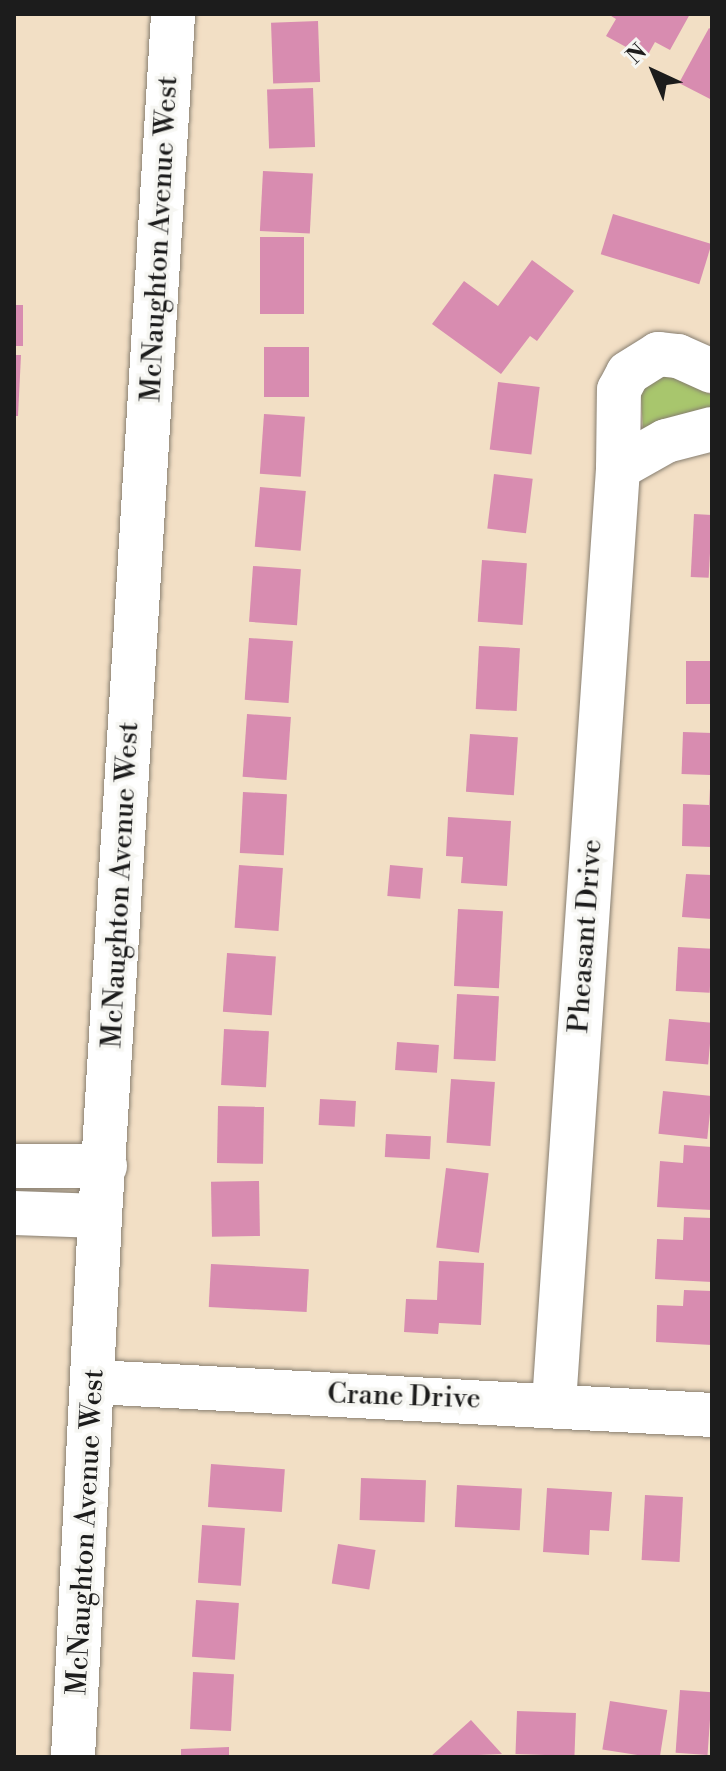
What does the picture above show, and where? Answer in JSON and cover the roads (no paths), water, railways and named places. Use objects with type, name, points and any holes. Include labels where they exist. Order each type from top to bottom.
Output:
[{"type":"street","name":"McNaughton Avenue West","points":[[73,1757],[95,1382],[100,1216],[173,14]]},
{"type":"street","name":"Pheasant Drive","points":[[554,1403],[618,468],[619,390],[628,373],[658,354],[678,356],[712,371]]},
{"type":"street","points":[[618,468],[666,441],[712,429]]},
{"type":"street","points":[[14,1166],[105,1166]]},
{"type":"street","points":[[14,1213],[100,1216]]},
{"type":"street","name":"Crane Drive","points":[[95,1382],[554,1403],[712,1415]]}]
